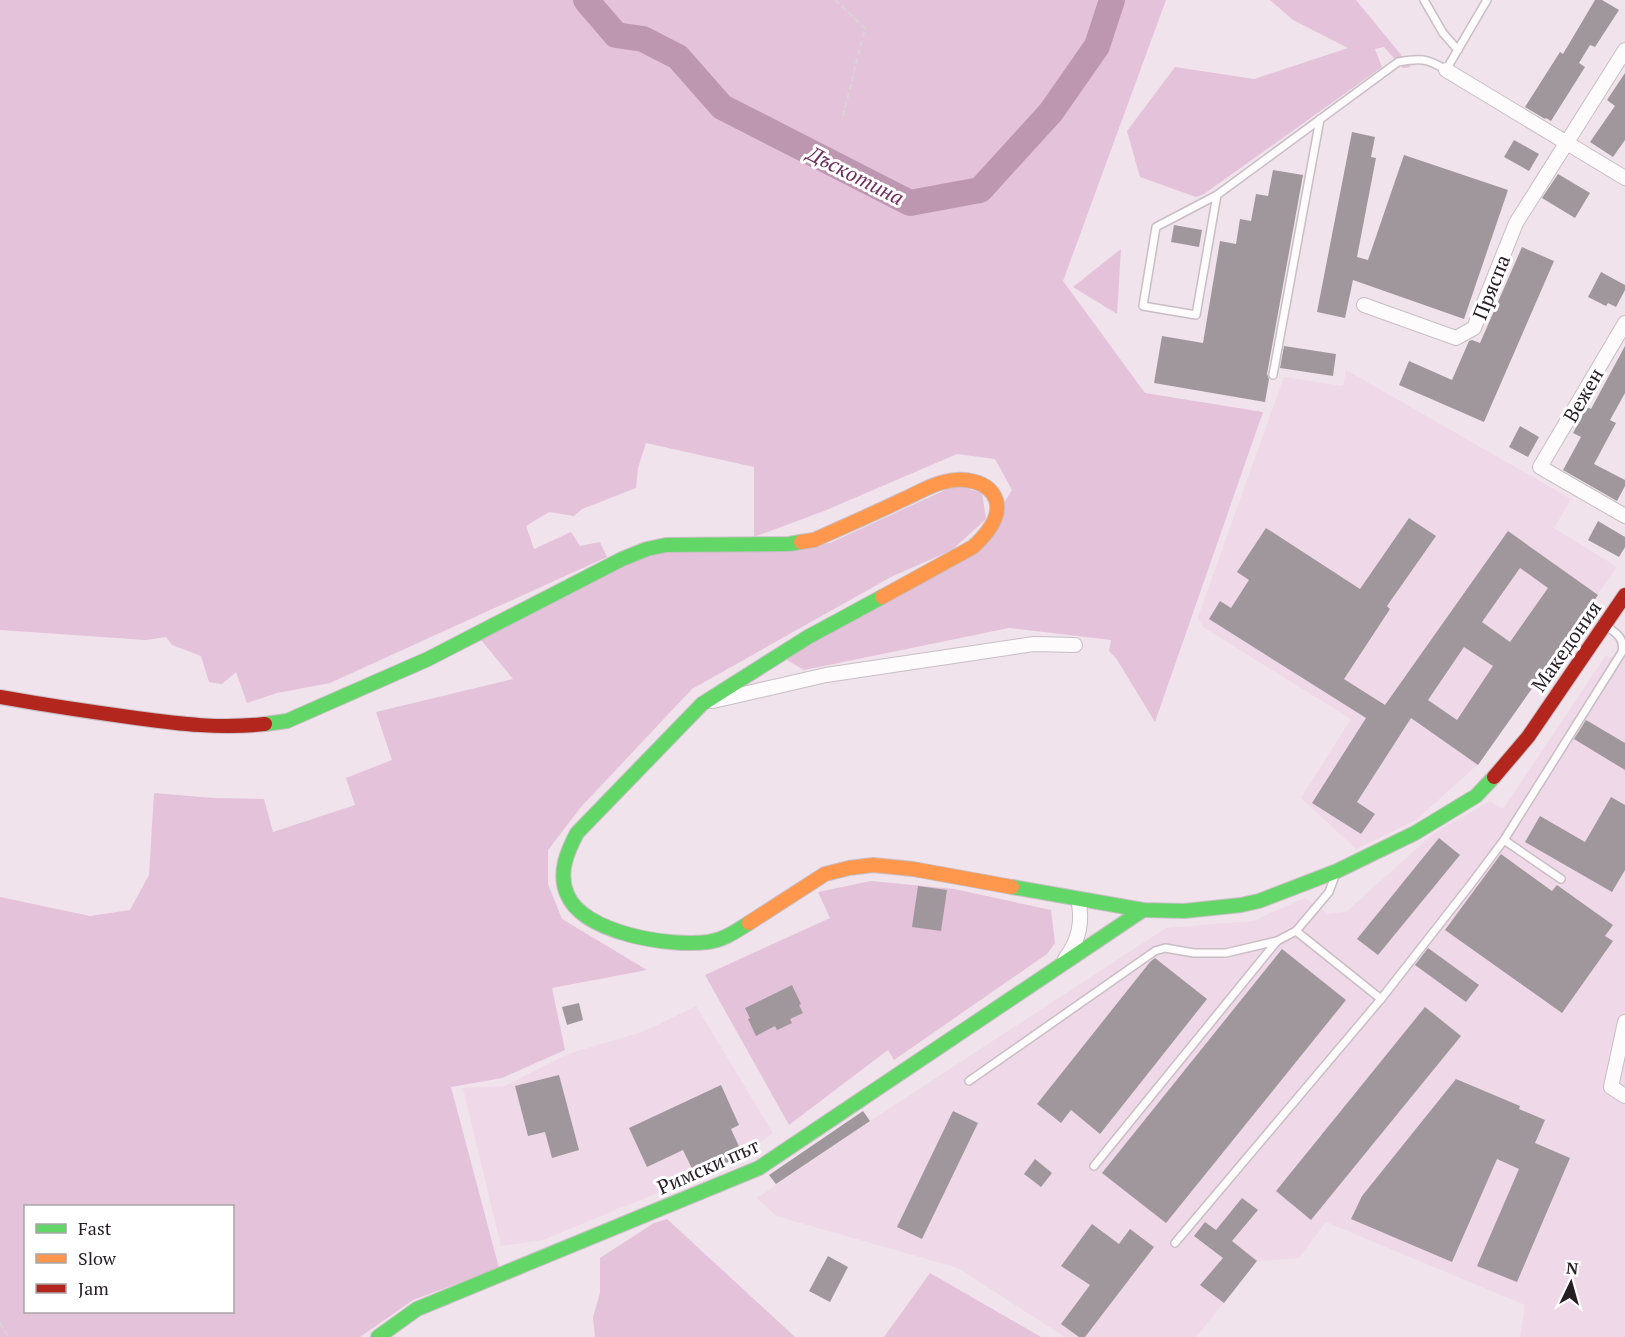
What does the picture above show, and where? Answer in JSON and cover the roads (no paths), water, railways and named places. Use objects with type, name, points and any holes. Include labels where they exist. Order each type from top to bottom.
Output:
[{"type":"street","name":"Пряспа","points":[[1364,305],[1456,338],[1474,328],[1516,224],[1625,50]]},
{"type":"street","points":[[1446,70],[1625,178]]},
{"type":"street","name":"Вежен","points":[[1625,322],[1540,467],[1625,516]]},
{"type":"street","name":"Македония","points":[[0,697],[67,710],[190,725],[246,726],[287,721],[428,659],[622,559],[647,549],[666,545],[789,544],[814,540],[943,482],[960,480],[980,483],[992,492],[997,506],[995,520],[987,535],[973,547],[808,637],[736,680],[702,704],[577,833],[567,850],[563,873],[567,895],[582,914],[610,929],[648,940],[684,944],[710,942],[729,936],[825,874],[873,865],[913,869],[1143,910],[1184,911],[1259,901],[1337,871],[1415,833],[1476,796],[1515,754],[1606,626],[1625,595]]},
{"type":"street","points":[[702,704],[826,675],[1034,644],[1075,645]]},
{"type":"street","name":"Римски път","points":[[1060,965],[1074,946],[1078,936],[1080,916],[1078,899]]},
{"type":"street","name":"Римски път","points":[[378,1337],[417,1309],[759,1168],[1143,910]]},
{"type":"street","points":[[1625,1023],[1611,1087],[1625,1096]]},
{"type":"lane","points":[[1424,0],[1443,33],[1458,50]]},
{"type":"lane","points":[[1217,195],[1197,315],[1143,306],[1156,227],[1217,195],[1398,62],[1414,59],[1430,60],[1446,70],[1487,0]]},
{"type":"lane","points":[[1274,375],[1320,119]]},
{"type":"lane","points":[[1175,1243],[1381,999],[1504,840],[1622,652],[1624,645],[1622,638],[1606,626]]},
{"type":"lane","points":[[1504,840],[1562,879]]},
{"type":"lane","points":[[969,1081],[1155,951],[1165,948],[1194,953],[1226,953],[1277,941],[1296,931],[1329,892],[1337,871]]},
{"type":"lane","points":[[1296,931],[1381,999]]},
{"type":"lane","points":[[1094,1166],[1277,941]]},
{"type":"waterway","name":"Дъскотина","points":[[586,0],[616,35],[643,39],[678,57],[722,107],[910,203],[980,190],[1051,112],[1097,46],[1112,0]]}]
